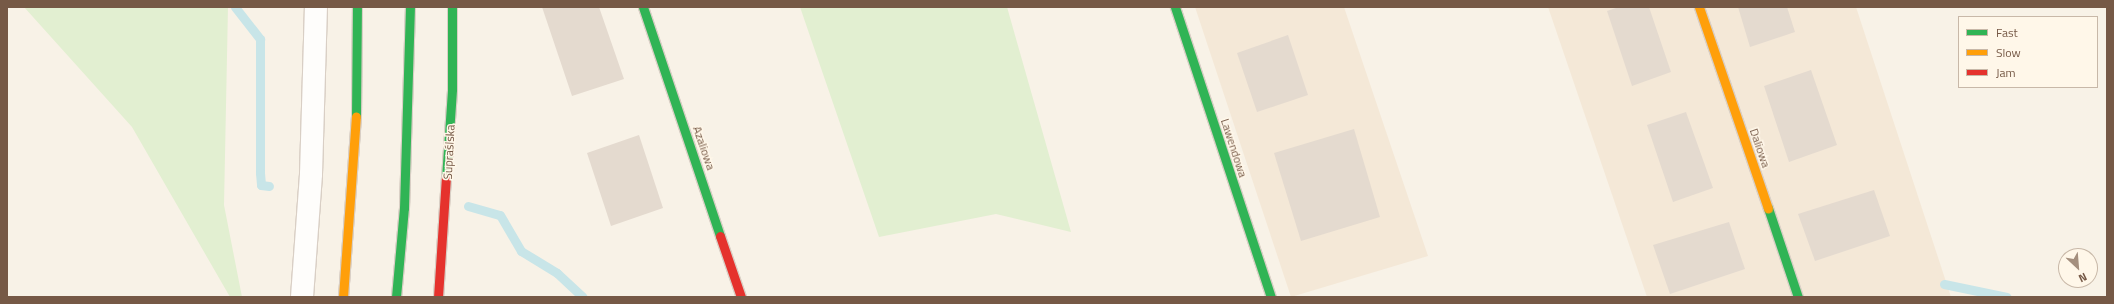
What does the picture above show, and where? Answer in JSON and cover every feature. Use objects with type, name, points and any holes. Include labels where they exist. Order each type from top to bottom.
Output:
[{"type":"street","points":[[302,297],[311,174],[316,7]]},
{"type":"street","points":[[343,297],[356,123],[357,7]]},
{"type":"street","points":[[396,297],[404,208],[410,7]]},
{"type":"street","name":"Supraślska","points":[[438,297],[452,89],[452,7]]},
{"type":"street","name":"Azaliowa","points":[[643,7],[741,297]]},
{"type":"street","name":"Lawendowa","points":[[1175,7],[1271,297]]},
{"type":"street","name":"Daliowa","points":[[1699,7],[1798,297]]},
{"type":"shaded area","points":[[1195,7],[1344,7],[1428,256],[1291,297]]},
{"type":"shaded area","points":[[1548,7],[1856,7],[1951,297],[1647,297]]},
{"type":"green space","points":[[24,7],[228,7],[224,205],[242,297],[230,297],[132,127]]},
{"type":"green space","points":[[800,7],[1007,7],[1071,232],[996,214],[879,237]]},
{"type":"building","points":[[542,7],[599,7],[624,79],[572,96]]},
{"type":"building","points":[[1619,7],[1649,7],[1671,72],[1632,86],[1607,11]]},
{"type":"building","points":[[1738,7],[1787,7],[1795,32],[1750,47]]},
{"type":"building","points":[[1288,35],[1308,95],[1257,112],[1237,53]]},
{"type":"building","points":[[1811,70],[1837,145],[1789,162],[1764,86]]},
{"type":"building","points":[[1686,112],[1713,188],[1673,202],[1647,125]]},
{"type":"building","points":[[1354,129],[1380,217],[1301,241],[1274,153]]},
{"type":"building","points":[[639,135],[663,208],[611,226],[587,153]]},
{"type":"building","points":[[1874,190],[1890,236],[1815,261],[1798,214]]},
{"type":"building","points":[[1729,222],[1745,269],[1670,294],[1653,245]]},
{"type":"waterway","points":[[235,7],[260,39],[260,173],[261,185],[269,186]]},
{"type":"waterway","points":[[468,206],[500,215],[521,251],[557,273],[583,297]]},
{"type":"waterway","points":[[1944,284],[2007,297]]},
{"type":"traffic: fast","points":[[356,116],[357,7]]},
{"type":"traffic: fast","points":[[396,297],[404,208],[410,7]]},
{"type":"traffic: fast","points":[[446,178],[452,89],[452,7]]},
{"type":"traffic: fast","points":[[643,7],[720,236]]},
{"type":"traffic: fast","points":[[1175,7],[1271,297]]},
{"type":"traffic: fast","points":[[1768,208],[1798,297]]},
{"type":"traffic: slow","points":[[1699,7],[1768,208]]},
{"type":"traffic: slow","points":[[343,297],[356,116]]},
{"type":"traffic: jam","points":[[438,297],[446,178]]},
{"type":"traffic: jam","points":[[720,236],[741,297]]}]
